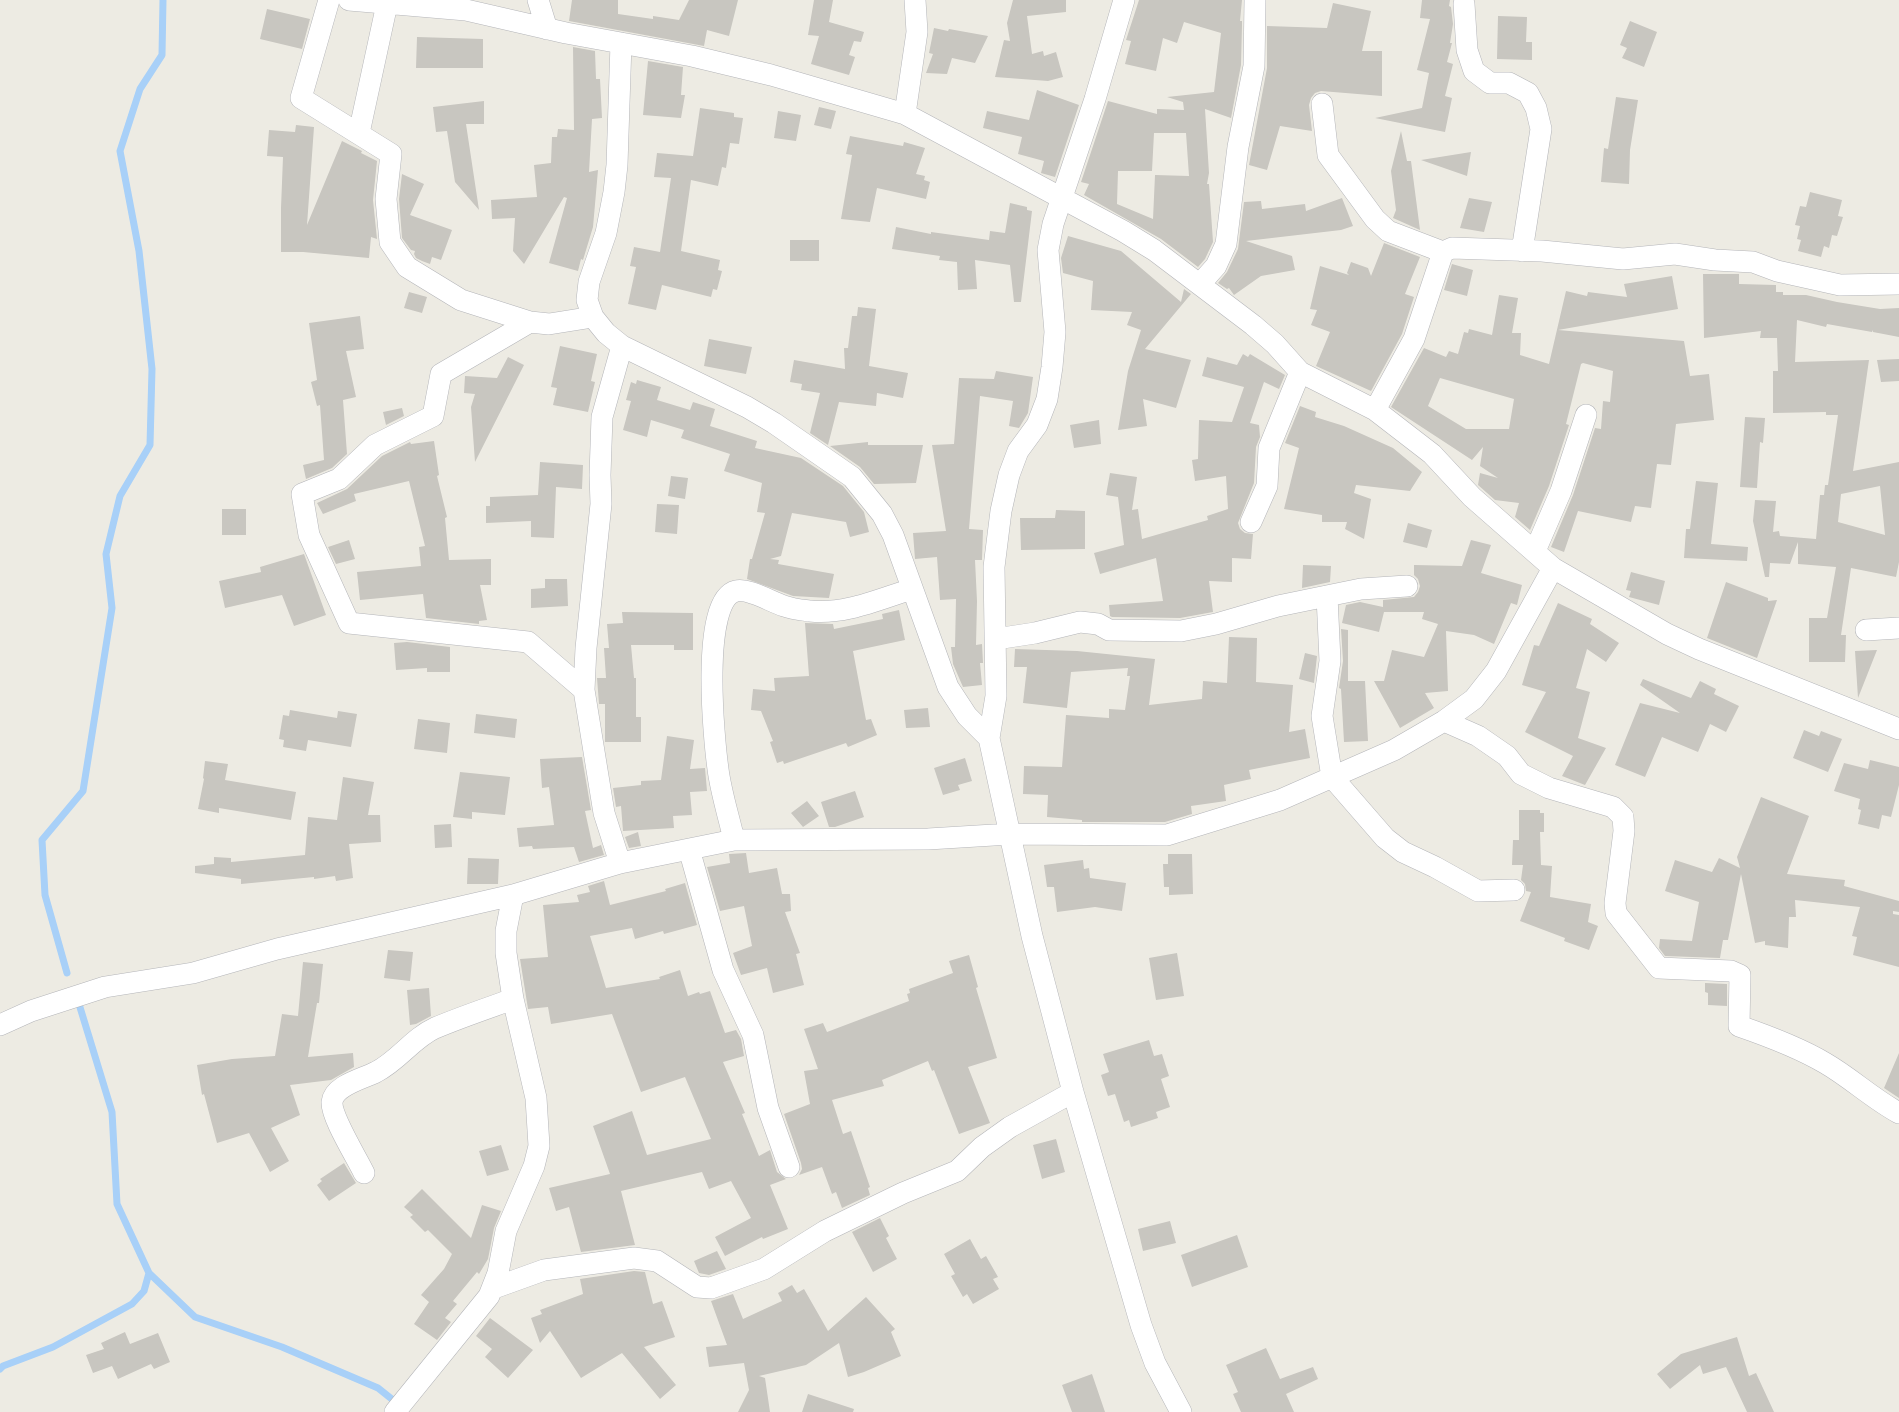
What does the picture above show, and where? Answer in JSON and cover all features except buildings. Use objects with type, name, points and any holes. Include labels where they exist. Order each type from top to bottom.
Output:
[{"type":"street","points":[[329,0],[301,98],[391,154],[386,199],[390,242],[407,267],[461,300],[530,322],[549,324],[593,317]]},
{"type":"street","points":[[349,0],[466,10],[547,29],[692,56],[771,75],[905,114],[1154,250],[1253,325],[1275,344],[1300,372],[1375,410],[1432,454],[1472,496],[1553,568],[1667,634],[1699,649],[1899,729]]},
{"type":"street","points":[[538,0],[547,29]]},
{"type":"street","points":[[905,114],[917,32],[915,0]]},
{"type":"street","points":[[1124,0],[1095,99],[1053,224],[1048,250],[1054,332],[1052,367],[1047,399],[1037,425],[1018,451],[1009,475],[1001,511],[994,567],[996,696],[989,738],[1032,936],[1073,1092],[1141,1325],[1155,1363],[1179,1410]]},
{"type":"street","points":[[1200,284],[1216,266],[1226,244],[1238,147],[1254,66],[1255,0]]},
{"type":"street","points":[[359,133],[387,4]]},
{"type":"street","points":[[1464,4],[1467,50],[1474,71],[1490,82],[1509,83],[1528,93],[1536,108],[1541,129],[1522,250]]},
{"type":"street","points":[[621,43],[617,165],[606,233],[590,282],[587,300],[593,317],[606,333],[622,346],[747,406],[852,477],[882,514],[893,535],[948,687],[967,716],[989,738]]},
{"type":"street","points":[[1322,105],[1328,155],[1376,219],[1388,231],[1443,252],[1452,248],[1522,250],[1623,259],[1675,254],[1715,260],[1753,262],[1777,271],[1840,285],[1899,284]]},
{"type":"street","points":[[1375,410],[1414,339],[1443,252]]},
{"type":"street","points":[[530,322],[441,375],[433,416],[375,445],[339,478],[302,494],[309,535],[349,623],[528,642],[584,690]]},
{"type":"street","points":[[620,863],[604,813],[584,690],[586,648],[601,504],[602,417],[622,346]]},
{"type":"street","points":[[1251,522],[1267,486],[1269,448],[1300,372]]},
{"type":"street","points":[[1534,551],[1561,491],[1586,415]]},
{"type":"street","points":[[0,1025],[31,1011],[105,987],[193,973],[277,949],[513,894],[620,863],[734,840],[928,839],[1010,834],[1167,835],[1280,800],[1394,750],[1444,720],[1474,699],[1496,671],[1553,568]]},
{"type":"street","points":[[996,639],[1035,633],[1080,622],[1098,624],[1109,630],[1181,631],[1216,624],[1278,606],[1361,589],[1407,586]]},
{"type":"street","points":[[734,840],[718,770],[710,685],[714,634],[721,606],[728,596],[736,591],[745,591],[784,606],[813,611],[843,610],[912,589]]},
{"type":"street","points":[[1327,596],[1330,661],[1322,716],[1332,777],[1385,838],[1403,852],[1478,891],[1514,890]]},
{"type":"street","points":[[1866,630],[1899,628]]},
{"type":"street","points":[[1444,720],[1478,736],[1507,756],[1521,774],[1549,788],[1613,807],[1623,818],[1624,831],[1615,903],[1616,913],[1659,968],[1731,971],[1740,975],[1739,1026],[1783,1042],[1825,1063],[1899,1113]]},
{"type":"street","points":[[689,849],[723,969],[753,1035],[768,1108],[789,1167]]},
{"type":"street","points":[[395,1412],[494,1288],[506,1231],[534,1166],[539,1146],[536,1098],[513,999],[506,953],[506,931],[513,894]]},
{"type":"street","points":[[364,1173],[335,1117],[332,1104],[334,1095],[343,1088],[389,1065],[421,1036],[434,1029],[513,999]]},
{"type":"street","points":[[494,1288],[544,1270],[634,1258],[657,1261],[697,1287],[711,1288],[764,1269],[825,1231],[903,1192],[957,1171],[982,1147],[1010,1127],[1073,1092]]},
{"type":"waterway","points":[[67,973],[45,895],[42,840],[83,791],[112,608],[106,554],[120,496],[150,445],[152,369],[139,251],[120,151],[140,89],[162,55],[163,0]]},
{"type":"waterway","points":[[79,1004],[112,1112],[117,1204],[149,1273],[195,1317],[282,1347],[378,1388],[398,1404]]},
{"type":"waterway","points":[[0,1369],[53,1347],[132,1304],[144,1291],[149,1273]]}]
